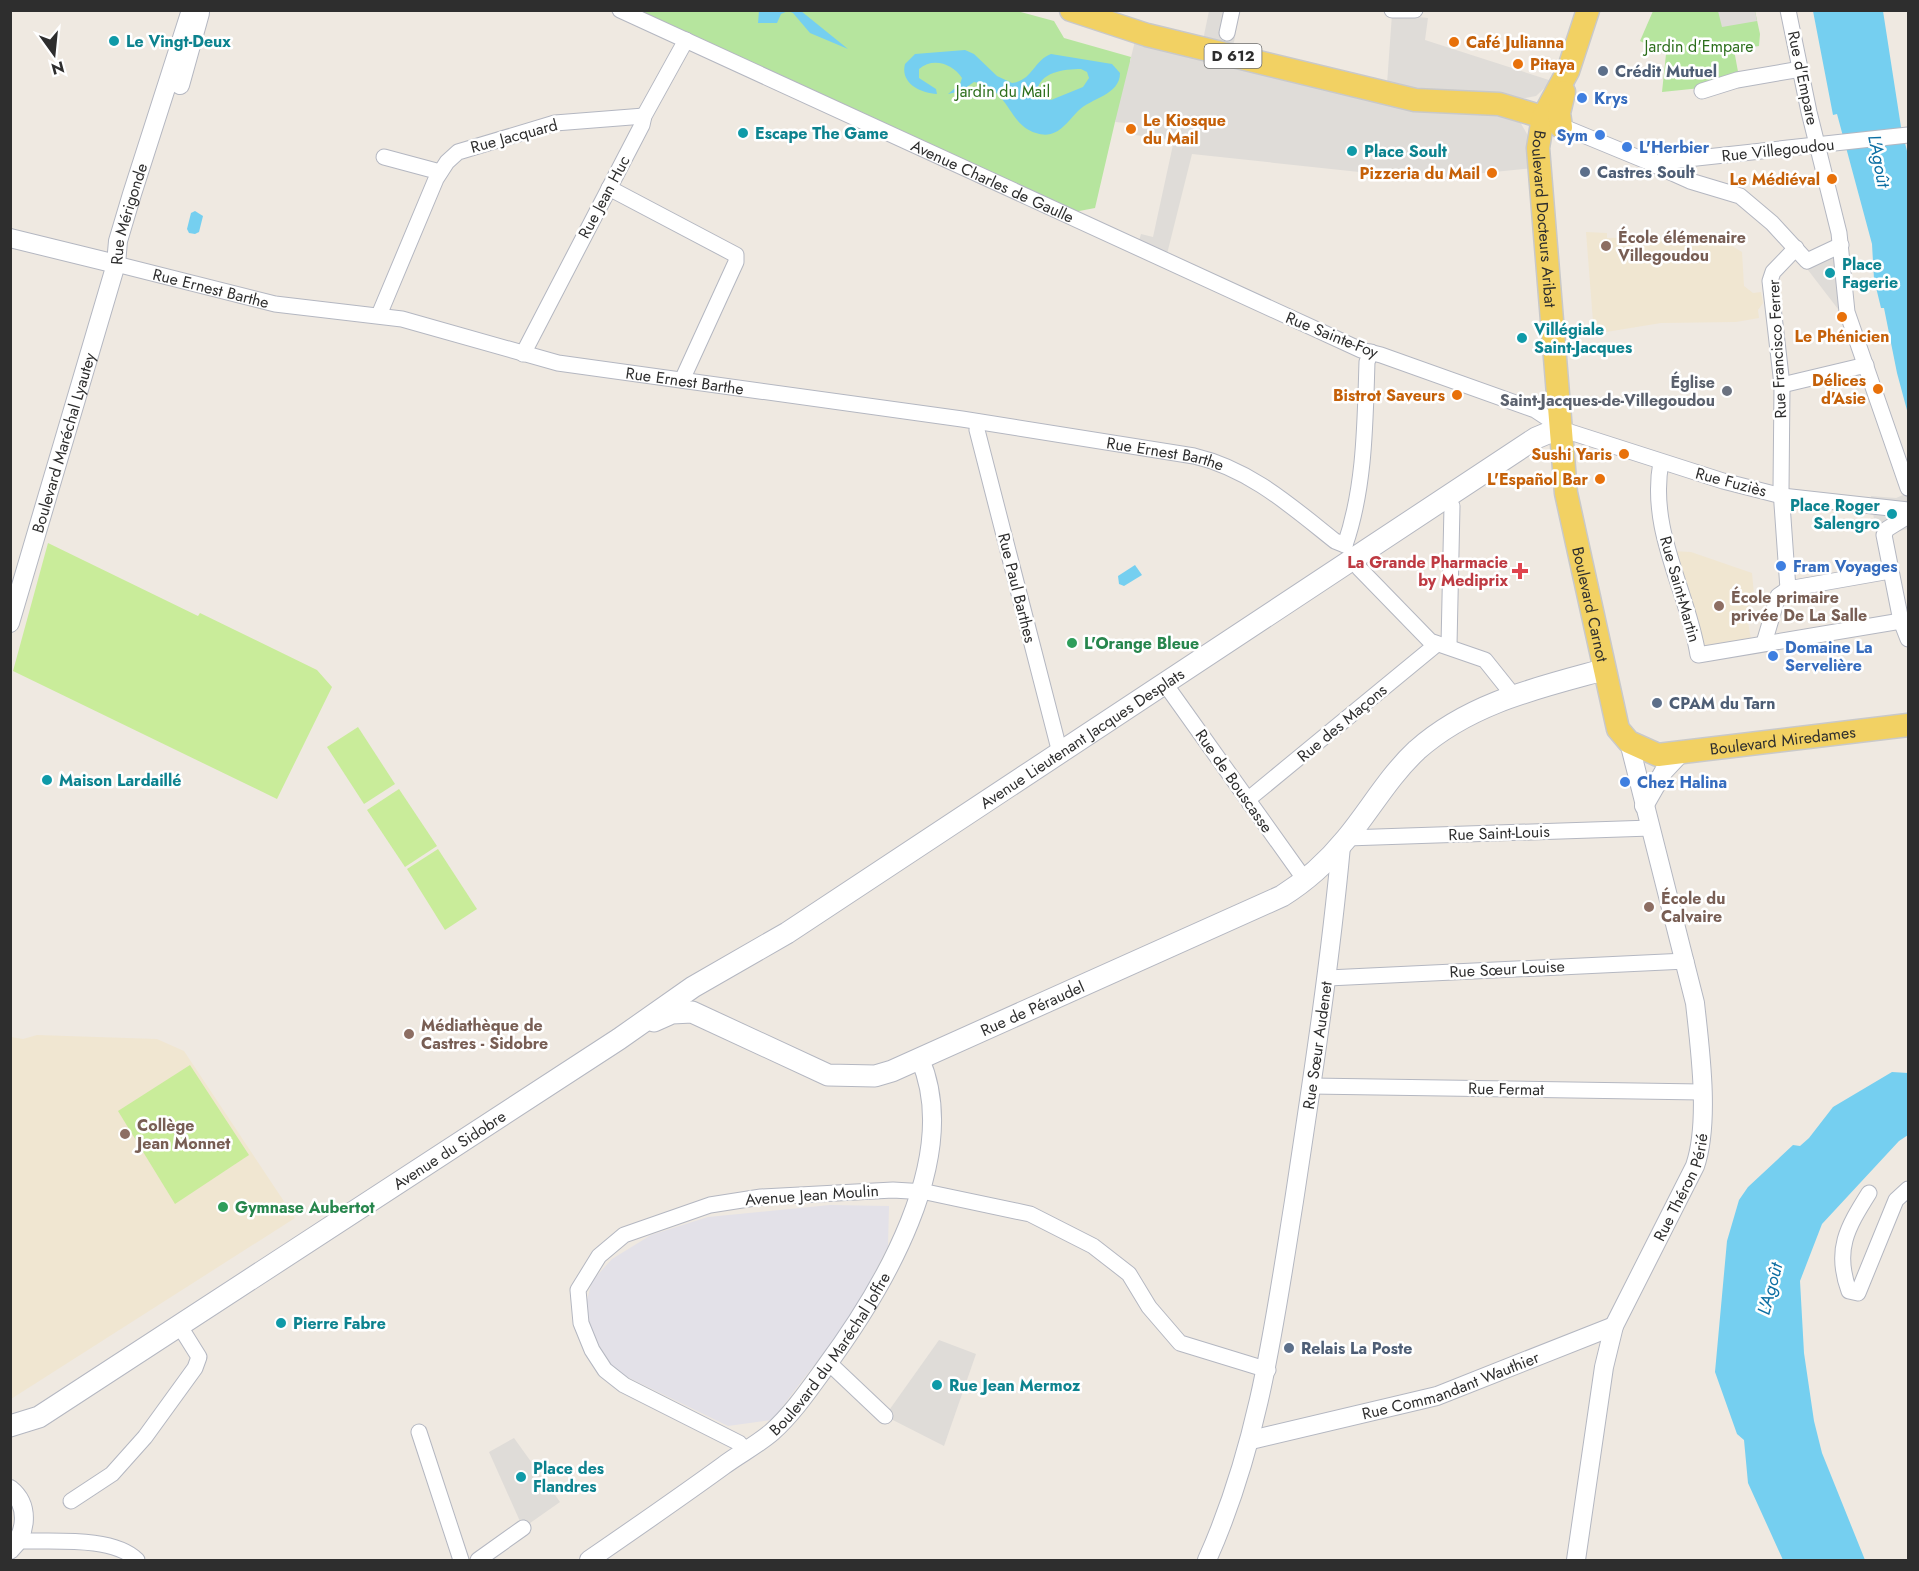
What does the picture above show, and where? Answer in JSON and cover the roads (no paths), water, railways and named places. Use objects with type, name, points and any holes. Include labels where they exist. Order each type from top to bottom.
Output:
[{"type":"main road","name":"D 612","points":[[1071,10],[1147,35],[1415,100],[1442,103],[1489,103],[1517,108],[1552,122]]},
{"type":"main road","name":"Boulevard Docteurs Aribat","points":[[1560,428],[1538,148],[1552,122],[1588,10]]},
{"type":"main road","points":[[1489,103],[1530,103],[1545,95],[1566,75]]},
{"type":"main road","name":"Avenue Lieutenant Jacques Desplats","points":[[726,970],[1060,753],[1536,438],[1560,428]]},
{"type":"main road","name":"Boulevard Carnot","points":[[1560,428],[1566,493],[1603,670],[1618,729],[1629,742]]},
{"type":"main road","points":[[1344,842],[1381,792],[1417,750],[1479,709],[1513,695],[1603,670]]},
{"type":"main road","name":"Boulevard Miredames","points":[[1669,754],[1908,724]]},
{"type":"main road","points":[[1629,742],[1669,754]]},
{"type":"main road","name":"Rue de Péraudel","points":[[619,1039],[672,1013],[692,1012],[708,1017],[828,1075],[875,1076],[920,1059],[1269,903],[1305,880],[1344,842]]},
{"type":"main road","points":[[708,1017],[702,999],[704,989],[726,970]]},
{"type":"main road","name":"Avenue du Sidobre","points":[[13,1424],[39,1417],[619,1039],[663,1006],[726,970]]},
{"type":"street","name":"Rue Mérigonde","points":[[116,264],[118,241],[191,10]]},
{"type":"street","name":"Rue Mérigonde","points":[[116,264],[128,243],[195,37],[201,10]]},
{"type":"street","name":"Avenue Charles de Gaulle","points":[[620,10],[1167,262]]},
{"type":"street","points":[[1227,33],[1232,10]]},
{"type":"street","points":[[1395,11],[1415,10]]},
{"type":"street","name":"Rue d'Empare","points":[[1788,10],[1841,245],[1847,312],[1908,488]]},
{"type":"street","name":"Rue Jean Huc","points":[[523,354],[642,125],[644,116],[686,40]]},
{"type":"street","points":[[1702,91],[1737,80],[1801,69]]},
{"type":"street","name":"Rue Jacquard","points":[[379,315],[440,172],[458,152],[555,123],[644,116]]},
{"type":"street","name":"Rue Villegoudou","points":[[1552,122],[1651,163],[1906,136]]},
{"type":"street","points":[[384,157],[440,172]]},
{"type":"street","points":[[1651,163],[1690,181],[1740,196],[1772,223],[1807,261],[1841,245]]},
{"type":"street","points":[[609,188],[736,255],[736,262],[682,380]]},
{"type":"street","name":"Rue Ernest Barthe","points":[[10,238],[275,304],[379,315],[571,365],[978,422],[1210,459],[1256,481],[1335,541],[1430,641],[1485,660],[1513,695]]},
{"type":"street","name":"Rue Francisco Ferrer","points":[[1788,589],[1782,496],[1782,385],[1770,281],[1773,272],[1796,248]]},
{"type":"street","name":"Rue Sainte-Foy","points":[[1167,262],[1371,352],[1535,410],[1560,428]]},
{"type":"street","name":"Boulevard Maréchal Lyautey","points":[[10,623],[116,264]]},
{"type":"street","points":[[1351,556],[1364,440],[1367,362],[1371,352]]},
{"type":"street","points":[[1782,385],[1866,365]]},
{"type":"street","points":[[1535,410],[1550,406],[1557,394]]},
{"type":"street","name":"Rue Paul Barthes","points":[[978,422],[977,430],[1060,753]]},
{"type":"street","name":"Rue Fuziès","points":[[1560,428],[1661,462],[1782,496],[1873,504],[1908,510]]},
{"type":"street","name":"Rue Saint-Martin","points":[[1661,462],[1665,546],[1698,655],[1764,644],[1906,628]]},
{"type":"street","points":[[1443,644],[1452,506],[1446,498]]},
{"type":"street","points":[[1906,628],[1890,571],[1885,531],[1908,516]]},
{"type":"street","points":[[1764,644],[1778,596],[1788,589],[1890,571]]},
{"type":"street","name":"Rue des Maçons","points":[[1250,804],[1251,797],[1443,644]]},
{"type":"street","name":"Rue de Bouscasse","points":[[1168,680],[1168,688],[1305,880]]},
{"type":"street","name":"Rue Théron Périé","points":[[1576,1560],[1604,1367],[1614,1326],[1695,1166],[1701,1149],[1701,1092],[1695,1003],[1629,742]]},
{"type":"street","points":[[1644,806],[1664,771],[1669,754]]},
{"type":"street","name":"Rue Saint-Louis","points":[[1344,842],[1651,828]]},
{"type":"street","name":"Rue Sœur Audenet","points":[[1207,1560],[1226,1515],[1251,1440],[1268,1370],[1328,978],[1344,842]]},
{"type":"street","name":"Rue Sœur Louise","points":[[1328,978],[1686,961]]},
{"type":"street","name":"Boulevard du Maréchal Joffre","points":[[589,1560],[746,1450],[787,1417],[864,1314],[903,1237],[919,1192],[931,1132],[928,1089],[920,1059]]},
{"type":"street","name":"Rue Fermat","points":[[1311,1086],[1701,1092]]},
{"type":"street","points":[[1869,1193],[1847,1228],[1844,1250],[1843,1274],[1849,1291],[1858,1293],[1896,1200],[1908,1189]]},
{"type":"street","name":"Avenue Jean Moulin","points":[[746,1450],[739,1443],[624,1385],[605,1370],[592,1350],[580,1323],[578,1290],[599,1256],[624,1235],[710,1205],[761,1197],[893,1190],[919,1192],[1030,1214],[1093,1246],[1129,1274],[1149,1307],[1180,1343],[1268,1370]]},
{"type":"street","points":[[71,1500],[112,1474],[145,1437],[195,1368],[199,1357],[179,1325]]},
{"type":"street","name":"Rue Commandant Wauthier","points":[[1251,1440],[1437,1396],[1614,1326]]},
{"type":"street","points":[[829,1363],[885,1416]]},
{"type":"street","points":[[1257,1416],[1281,1432]]},
{"type":"street","points":[[419,1432],[461,1560]]},
{"type":"street","points":[[10,1489],[22,1504],[25,1520],[15,1546],[110,1545],[129,1552],[137,1560]]},
{"type":"street","points":[[478,1560],[523,1528]]},
{"type":"water","points":[[759,11],[788,11],[781,14],[777,23],[758,23]]},
{"type":"water","points":[[788,11],[801,11],[848,49],[810,33],[793,13]]},
{"type":"water","name":"L'Agoût","points":[[1813,11],[1883,11],[1901,127],[1908,155],[1908,414],[1884,308],[1881,308],[1874,279],[1872,244],[1837,114],[1833,115]]},
{"type":"water","points":[[965,50],[974,54],[997,76],[1012,83],[1029,75],[1045,57],[1051,54],[1112,64],[1120,73],[1119,80],[1110,91],[1078,111],[1060,129],[1043,135],[1027,129],[1020,123],[1002,99],[986,86],[974,82],[961,91],[948,94],[960,84],[962,78],[948,66],[930,63],[919,69],[919,78],[936,89],[937,94],[924,92],[913,86],[908,82],[904,71],[905,64],[915,54]],"holes":[[[1074,69],[1087,72],[1089,78],[1083,87],[1051,100],[1042,98],[1037,92],[1042,80],[1053,73]]]},
{"type":"water","points":[[195,211],[203,216],[199,232],[195,234],[189,233],[187,229],[191,213]]},
{"type":"water","points":[[1135,565],[1142,575],[1124,586],[1119,584],[1118,576]]},
{"type":"water","name":"L'Agoût","points":[[1892,1072],[1908,1073],[1908,1135],[1899,1141],[1822,1224],[1800,1281],[1804,1353],[1814,1421],[1822,1453],[1865,1560],[1783,1560],[1748,1483],[1744,1440],[1737,1434],[1715,1372],[1727,1241],[1739,1200],[1748,1187],[1793,1145],[1800,1146],[1809,1138],[1833,1107]]},
{"type":"place","name":"Le Vingt-Deux","points":[[114,41]]},
{"type":"place","name":"Café Julianna","points":[[1454,42]]},
{"type":"place","name":"Pitaya","points":[[1518,64]]},
{"type":"place","name":"Crédit Mutuel","points":[[1603,71]]},
{"type":"place","name":"Krys","points":[[1582,98]]},
{"type":"place","name":"Le Kiosque du Mail","points":[[1131,129]]},
{"type":"place","name":"Escape The Game","points":[[743,133]]},
{"type":"place","name":"Sym","points":[[1600,135]]},
{"type":"place","name":"L'Herbier","points":[[1627,147]]},
{"type":"place","name":"Place Soult","points":[[1352,151]]},
{"type":"place","name":"Castres Soult","points":[[1585,172]]},
{"type":"place","name":"Pizzeria du Mail","points":[[1492,173]]},
{"type":"place","name":"Le Médiéval","points":[[1832,179]]},
{"type":"place","name":"École élémenaire Villegoudou","points":[[1606,246]]},
{"type":"place","name":"Place Fagerie","points":[[1830,273]]},
{"type":"place","name":"Le Phénicien","points":[[1842,317]]},
{"type":"place","name":"Villégiale Saint-Jacques","points":[[1522,338]]},
{"type":"place","name":"Délices d'Asie","points":[[1878,389]]},
{"type":"place","name":"Église Saint-Jacques-de-Villegoudou","points":[[1727,391]]},
{"type":"place","name":"Bistrot Saveurs","points":[[1457,395]]},
{"type":"place","name":"Sushi Yaris","points":[[1624,454]]},
{"type":"place","name":"L'Español Bar","points":[[1600,479]]},
{"type":"place","name":"Place Roger Salengro","points":[[1892,514]]},
{"type":"place","name":"Fram Voyages","points":[[1781,566]]},
{"type":"place","name":"La Grande Pharmacie by Mediprix","points":[[1520,571]]},
{"type":"place","name":"École primaire privée De La Salle","points":[[1719,606]]},
{"type":"place","name":"L'Orange Bleue","points":[[1072,643]]},
{"type":"place","name":"Domaine La Servelière","points":[[1773,656]]},
{"type":"place","name":"CPAM du Tarn","points":[[1657,703]]},
{"type":"place","name":"Maison Lardaillé","points":[[47,780]]},
{"type":"place","name":"Chez Halina","points":[[1625,782]]},
{"type":"place","name":"École du Calvaire","points":[[1649,907]]},
{"type":"place","name":"Médiathèque de Castres - Sidobre","points":[[409,1034]]},
{"type":"place","name":"Collège Jean Monnet","points":[[125,1134]]},
{"type":"place","name":"Gymnase Aubertot","points":[[223,1207]]},
{"type":"place","name":"Pierre Fabre","points":[[281,1323]]},
{"type":"place","name":"Relais La Poste","points":[[1289,1348]]},
{"type":"place","name":"Rue Jean Mermoz","points":[[937,1385]]},
{"type":"place","name":"Place des Flandres","points":[[521,1477]]},
{"type":"park label","name":"Jardin d'Empare","points":[[1699,46]]},
{"type":"park label","name":"Jardin du Mail","points":[[1003,91]]}]
